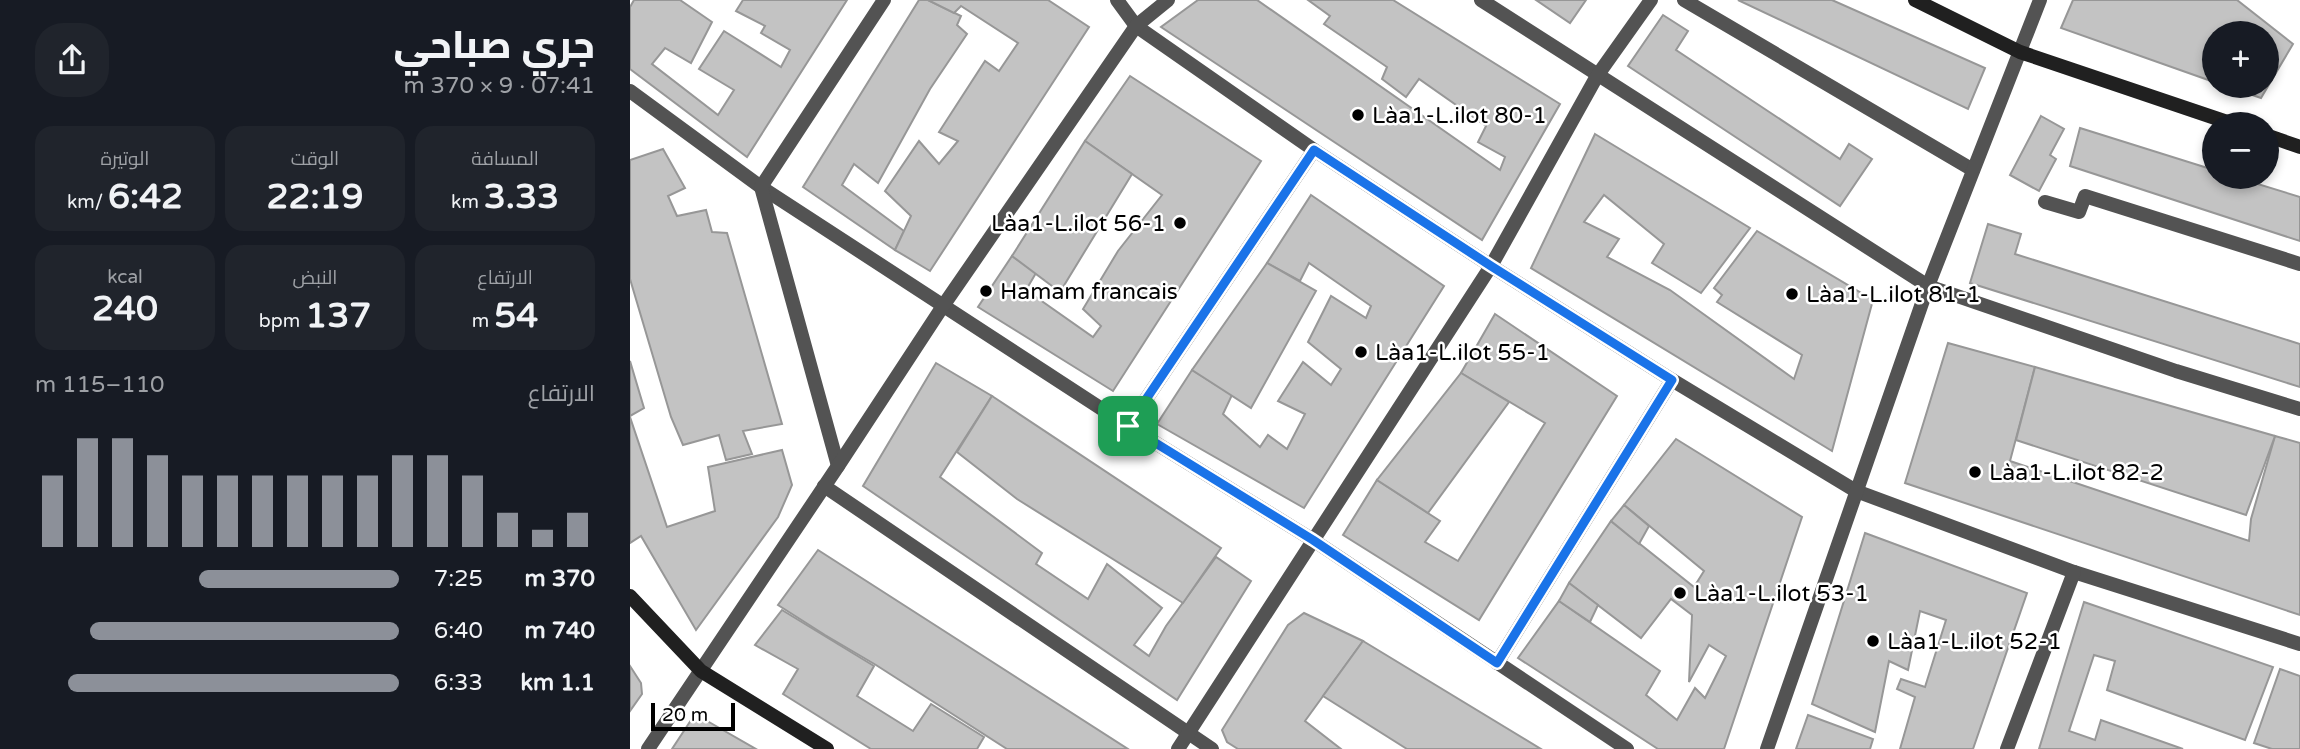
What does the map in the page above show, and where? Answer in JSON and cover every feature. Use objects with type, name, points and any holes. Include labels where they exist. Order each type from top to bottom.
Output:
[{"type":"street","points":[[838,466],[761,187],[884,0]]},
{"type":"street","points":[[1117,0],[1136,26],[1314,150],[1672,380],[1856,491],[2074,572],[2300,644]]},
{"type":"street","points":[[648,749],[943,306],[1136,26],[1168,0]]},
{"type":"street","points":[[1480,0],[1927,286],[2176,371],[2300,409]]},
{"type":"street","points":[[1178,749],[1491,266],[1597,76],[1651,0]]},
{"type":"street","points":[[1684,0],[1973,170]]},
{"type":"street","points":[[1915,0],[2020,52],[2202,114]]},
{"type":"street","points":[[1767,749],[1927,286],[2040,0]]},
{"type":"street","points":[[630,91],[761,187],[1128,426],[1313,540],[1627,749]]},
{"type":"street","points":[[2279,140],[2300,147]]},
{"type":"street","points":[[1128,426],[1314,150]]},
{"type":"street","points":[[2045,202],[2079,212],[2085,196],[2300,264]]},
{"type":"street","points":[[1497,663],[1672,380]]},
{"type":"street","points":[[824,486],[1212,749]]},
{"type":"street","points":[[2007,749],[2074,572]]},
{"type":"street","points":[[630,596],[701,671],[827,749]]},
{"type":"building","points":[[634,0],[680,0],[712,22],[691,63],[665,48],[652,64],[718,115],[734,90],[699,69],[724,31],[781,67],[790,50],[761,33],[765,26],[736,11],[743,0],[847,0],[747,157],[630,69],[630,7]]},
{"type":"building","points":[[919,0],[928,0],[961,16],[957,25],[967,34],[930,89],[878,183],[854,164],[842,185],[904,231],[895,250],[803,187]]},
{"type":"building","points":[[928,0],[1048,0],[1089,27],[930,271],[895,250],[911,216],[885,191],[919,141],[939,164],[958,141],[939,132],[985,61],[999,71],[1018,43],[961,6],[954,13]]},
{"type":"building","name":"Làa1-L.ilot 80-1","points":[[1198,0],[1257,0],[1500,170],[1505,157],[1478,142],[1486,126],[1419,79],[1406,97],[1382,79],[1387,67],[1324,24],[1330,16],[1308,0],[1393,0],[1560,104],[1482,240],[1161,27]]},
{"type":"building","points":[[1536,0],[1586,0],[1570,23]]},
{"type":"building","points":[[1738,0],[1832,0],[1985,68],[1968,109]]},
{"type":"building","points":[[2073,0],[2237,0],[2264,21],[2202,21],[2202,78],[2061,28]]},
{"type":"building","points":[[1663,15],[1688,31],[1676,50],[1840,159],[1849,144],[1872,159],[1840,206],[1628,66]]},
{"type":"building","points":[[2279,33],[2293,44],[2279,68]]},
{"type":"building","name":"Làa1-L.ilot 56-1","points":[[1130,76],[1261,161],[1113,391],[978,307],[1012,256],[1036,273],[1026,290],[1093,337],[1101,326],[1083,309],[1118,251],[1162,195],[1085,141]]},
{"type":"building","points":[[2041,116],[2064,129],[2050,155],[2056,159],[2039,191],[2010,175]]},
{"type":"building","points":[[2080,128],[2202,166],[2202,189],[2274,189],[2300,197],[2300,241],[2070,166]]},
{"type":"building","name":"Làa1-L.ilot 81-1","points":[[1595,134],[1750,228],[1701,293],[1652,263],[1664,244],[1604,195],[1584,222],[1619,239],[1607,257],[1670,290],[1794,379],[1802,355],[1717,302],[1722,295],[1714,288],[1757,231],[1873,300],[1832,451],[1531,268]]},
{"type":"building","points":[[1085,141],[1132,174],[1060,292],[1012,256]]},
{"type":"building","points":[[663,149],[685,188],[668,196],[677,216],[706,210],[712,232],[727,233],[782,424],[743,431],[752,454],[726,460],[719,435],[683,445],[671,417],[630,279],[630,160]]},
{"type":"building","name":"Làa1-L.ilot 55-1","points":[[1311,195],[1444,286],[1304,508],[1157,424],[1192,370],[1232,395],[1223,414],[1260,447],[1268,435],[1287,449],[1305,414],[1278,401],[1303,362],[1331,385],[1341,369],[1308,342],[1331,296],[1366,318],[1371,306],[1309,263],[1300,281],[1267,263]]},
{"type":"building","points":[[1988,224],[2021,234],[2015,254],[2300,344],[2300,387],[1970,283]]},
{"type":"building","points":[[1267,263],[1316,291],[1251,408],[1192,370]]},
{"type":"building","points":[[1495,314],[1617,396],[1479,620],[1343,535],[1377,480],[1440,521],[1425,542],[1458,561],[1545,423],[1461,373]]},
{"type":"building","name":"Làa1-L.ilot 82-2","points":[[1948,343],[2035,367],[2010,461],[2249,541],[2251,519],[2275,436],[2300,443],[2300,615],[1905,483]]},
{"type":"building","points":[[630,361],[644,408],[630,416]]},
{"type":"building","points":[[936,363],[992,396],[940,477],[1042,553],[1036,564],[1088,599],[1107,564],[1162,608],[1134,645],[1149,656],[1166,626],[1216,557],[1251,581],[1177,700],[863,486]]},
{"type":"building","points":[[2035,367],[2275,436],[2246,515],[2016,440]]},
{"type":"building","points":[[1461,373],[1509,402],[1428,513],[1377,480]]},
{"type":"building","points":[[992,396],[1221,548],[1183,603],[1017,499],[957,452]]},
{"type":"building","points":[[630,417],[667,527],[715,511],[708,467],[782,450],[792,485],[778,517],[696,630],[641,536],[630,543]]},
{"type":"building","name":"Làa1-L.ilot 53-1","points":[[1676,439],[1802,517],[1724,749],[1658,749],[1518,658],[1559,601],[1660,671],[1646,695],[1677,720],[1695,688],[1705,698],[1726,656],[1709,645],[1689,682],[1692,615],[1671,599],[1641,638],[1569,583],[1611,521],[1694,587],[1704,571],[1624,505]]},
{"type":"building","points":[[1624,505],[1649,526],[1639,544],[1611,521]]},
{"type":"building","name":"Làa1-L.ilot 52-1","points":[[1865,533],[2027,593],[1973,749],[1900,749],[1915,697],[1897,689],[1901,679],[1925,687],[1946,620],[1920,611],[1908,670],[1889,661],[1875,732],[1812,704]]},
{"type":"building","points":[[818,550],[1128,749],[1007,749],[778,605]]},
{"type":"building","points":[[1569,583],[1598,605],[1590,622],[1559,601]]},
{"type":"building","points":[[2084,602],[2273,667],[2245,740],[2107,690],[2115,661],[2094,655],[2069,731],[2095,740],[2101,720],[2183,749],[2039,749]]},
{"type":"building","points":[[782,610],[874,666],[857,696],[913,731],[931,704],[984,737],[977,749],[871,749],[783,694],[798,669],[755,645]]},
{"type":"building","points":[[1304,613],[1363,641],[1305,721],[1341,749],[1238,749],[1227,742],[1222,730],[1288,625]]},
{"type":"building","points":[[1363,641],[1541,749],[1407,749],[1323,696]]},
{"type":"building","points":[[630,666],[641,683],[642,694],[630,711]]},
{"type":"building","points":[[2280,669],[2300,676],[2300,749],[2272,749],[2254,743]]},
{"type":"building","points":[[695,714],[756,749],[672,749]]},
{"type":"building","points":[[1808,715],[1873,739],[1870,749],[1796,749]]},
{"type":"place","name":"Làa1-L.ilot 80-1","points":[[1358,115]]},
{"type":"place","name":"Làa1-L.ilot 56-1","points":[[1180,223]]},
{"type":"place","name":"Hamam francais","points":[[986,291]]},
{"type":"place","name":"Làa1-L.ilot 81-1","points":[[1792,294]]},
{"type":"place","name":"Làa1-L.ilot 55-1","points":[[1361,352]]},
{"type":"place","name":"Làa1-L.ilot 82-2","points":[[1975,472]]},
{"type":"place","name":"Làa1-L.ilot 53-1","points":[[1680,593]]},
{"type":"place","name":"Làa1-L.ilot 52-1","points":[[1873,641]]},
{"type":"route","points":[[1314,150],[1672,380],[1497,663],[1313,540],[1128,426],[1314,150]]}]
